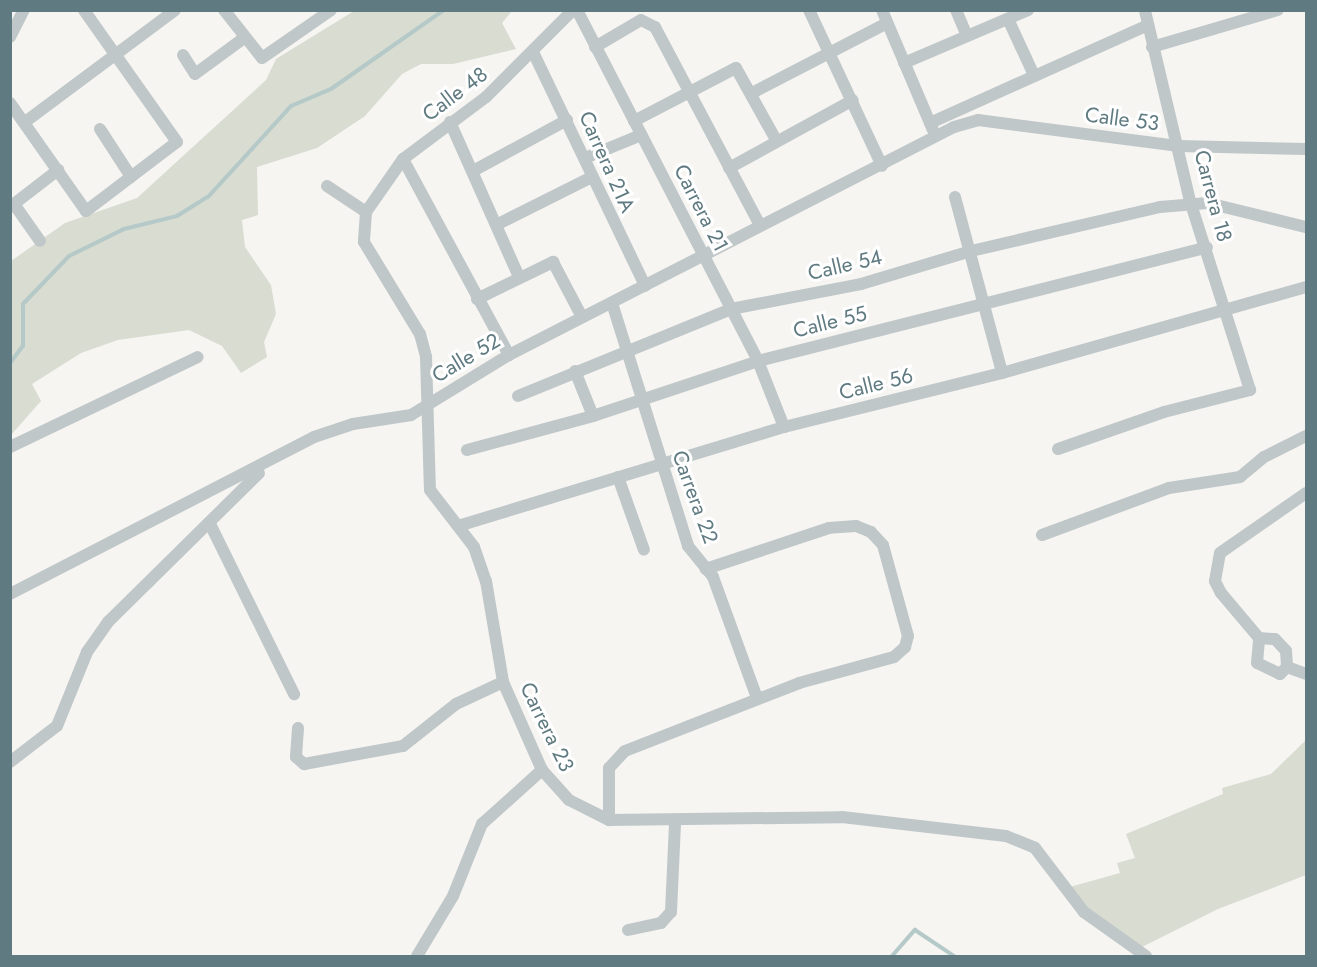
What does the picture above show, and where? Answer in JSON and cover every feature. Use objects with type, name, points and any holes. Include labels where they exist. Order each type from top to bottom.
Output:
[{"type":"street","points":[[10,37],[24,10]]},
{"type":"street","points":[[10,103],[86,211],[177,142],[117,52],[84,10]]},
{"type":"street","points":[[25,122],[176,10]]},
{"type":"street","points":[[224,10],[262,58],[331,10]]},
{"type":"street","points":[[305,10],[313,21]]},
{"type":"street","name":"Carrera 21","points":[[575,10],[758,361],[784,427]]},
{"type":"street","name":"Calle 48","points":[[366,212],[403,159],[534,54],[575,10]]},
{"type":"street","points":[[809,10],[829,48],[882,166]]},
{"type":"street","points":[[882,10],[936,137]]},
{"type":"street","points":[[956,10],[967,36]]},
{"type":"street","points":[[904,63],[1028,10]]},
{"type":"street","name":"Carrera 18","points":[[1058,449],[1164,412],[1250,390],[1223,311],[1207,247],[1190,201],[1179,146],[1146,26],[1145,10]]},
{"type":"street","points":[[1152,47],[1278,10]]},
{"type":"street","points":[[1008,19],[1033,73]]},
{"type":"street","points":[[595,47],[641,20],[655,27],[760,225]]},
{"type":"street","points":[[752,93],[829,48],[887,23]]},
{"type":"street","points":[[930,123],[1033,73],[1146,26]]},
{"type":"street","points":[[183,55],[195,74],[244,38]]},
{"type":"street","name":"Carrera 21A","points":[[534,54],[585,158],[590,178],[645,286]]},
{"type":"street","points":[[634,121],[736,68],[752,93],[776,140]]},
{"type":"street","points":[[729,168],[852,100]]},
{"type":"street","points":[[473,171],[567,120]]},
{"type":"street","name":"Calle 53","points":[[936,137],[978,120],[1179,146],[1306,149]]},
{"type":"street","points":[[450,122],[498,224],[519,277]]},
{"type":"street","points":[[100,129],[131,177]]},
{"type":"street","points":[[585,158],[641,135]]},
{"type":"street","name":"Calle 52","points":[[10,594],[264,468],[314,437],[353,424],[411,415],[509,355],[936,137]]},
{"type":"street","points":[[403,159],[509,355]]},
{"type":"street","points":[[40,242],[12,206],[58,170]]},
{"type":"street","points":[[498,224],[590,178]]},
{"type":"street","points":[[327,186],[366,212]]},
{"type":"street","points":[[955,197],[987,302],[1002,373]]},
{"type":"street","points":[[1190,201],[1306,227]]},
{"type":"street","name":"Calle 54","points":[[518,396],[627,349],[731,309],[861,284],[971,251],[1190,201]]},
{"type":"street","name":"Carrera 23","points":[[366,212],[364,242],[420,334],[427,404],[430,490],[474,547],[486,581],[503,682],[542,770],[568,800],[609,820],[675,823],[842,817],[1006,836],[1035,848],[1084,912],[1146,957]]},
{"type":"street","name":"Calle 55","points":[[467,450],[593,416],[758,361],[1207,247]]},
{"type":"street","points":[[477,299],[553,262],[582,317]]},
{"type":"street","name":"Calle 56","points":[[458,526],[784,427],[1002,373],[1306,287]]},
{"type":"street","name":"Carrera 22","points":[[612,303],[688,546],[706,569],[757,698]]},
{"type":"street","points":[[10,447],[198,357]]},
{"type":"street","points":[[576,371],[593,416]]},
{"type":"street","points":[[1042,535],[1169,488],[1240,477],[1264,457],[1306,436]]},
{"type":"street","points":[[10,762],[57,726],[87,652],[108,622],[169,557],[210,525],[264,468]]},
{"type":"street","points":[[618,477],[644,550]]},
{"type":"street","points":[[1287,667],[1281,644],[1259,638],[1221,593],[1215,567],[1232,542],[1306,493]]},
{"type":"street","points":[[210,525],[294,694]]},
{"type":"street","points":[[609,820],[605,797],[609,768],[626,751],[757,698],[894,657],[905,646],[908,636],[883,545],[856,526],[829,528],[706,569]]},
{"type":"street","points":[[1259,638],[1254,655],[1263,670],[1276,675],[1287,667]]},
{"type":"street","points":[[1287,667],[1306,674]]},
{"type":"street","points":[[298,728],[296,757],[304,764],[404,746],[456,704],[503,682]]},
{"type":"street","points":[[417,957],[453,896],[482,824],[542,770]]},
{"type":"street","points":[[628,930],[661,923],[671,912],[675,823]]},
{"type":"shaded area","points":[[354,11],[512,11],[502,23],[516,49],[453,64],[421,64],[402,74],[365,116],[317,148],[257,167],[258,215],[242,220],[245,247],[271,285],[276,314],[264,342],[267,357],[241,373],[222,346],[189,330],[118,340],[81,353],[32,384],[41,401],[11,435],[11,261],[65,223],[137,198],[266,80],[276,59]]},
{"type":"shaded area","points":[[1306,740],[1306,875],[1218,909],[1136,950],[1066,888],[1120,873],[1117,863],[1135,858],[1126,834],[1223,794],[1222,788],[1271,774]]},
{"type":"waterway","points":[[10,363],[23,346],[23,304],[69,256],[124,229],[177,216],[208,197],[291,106],[331,89],[444,10]]},
{"type":"waterway","points":[[892,956],[915,930],[954,956]]}]
